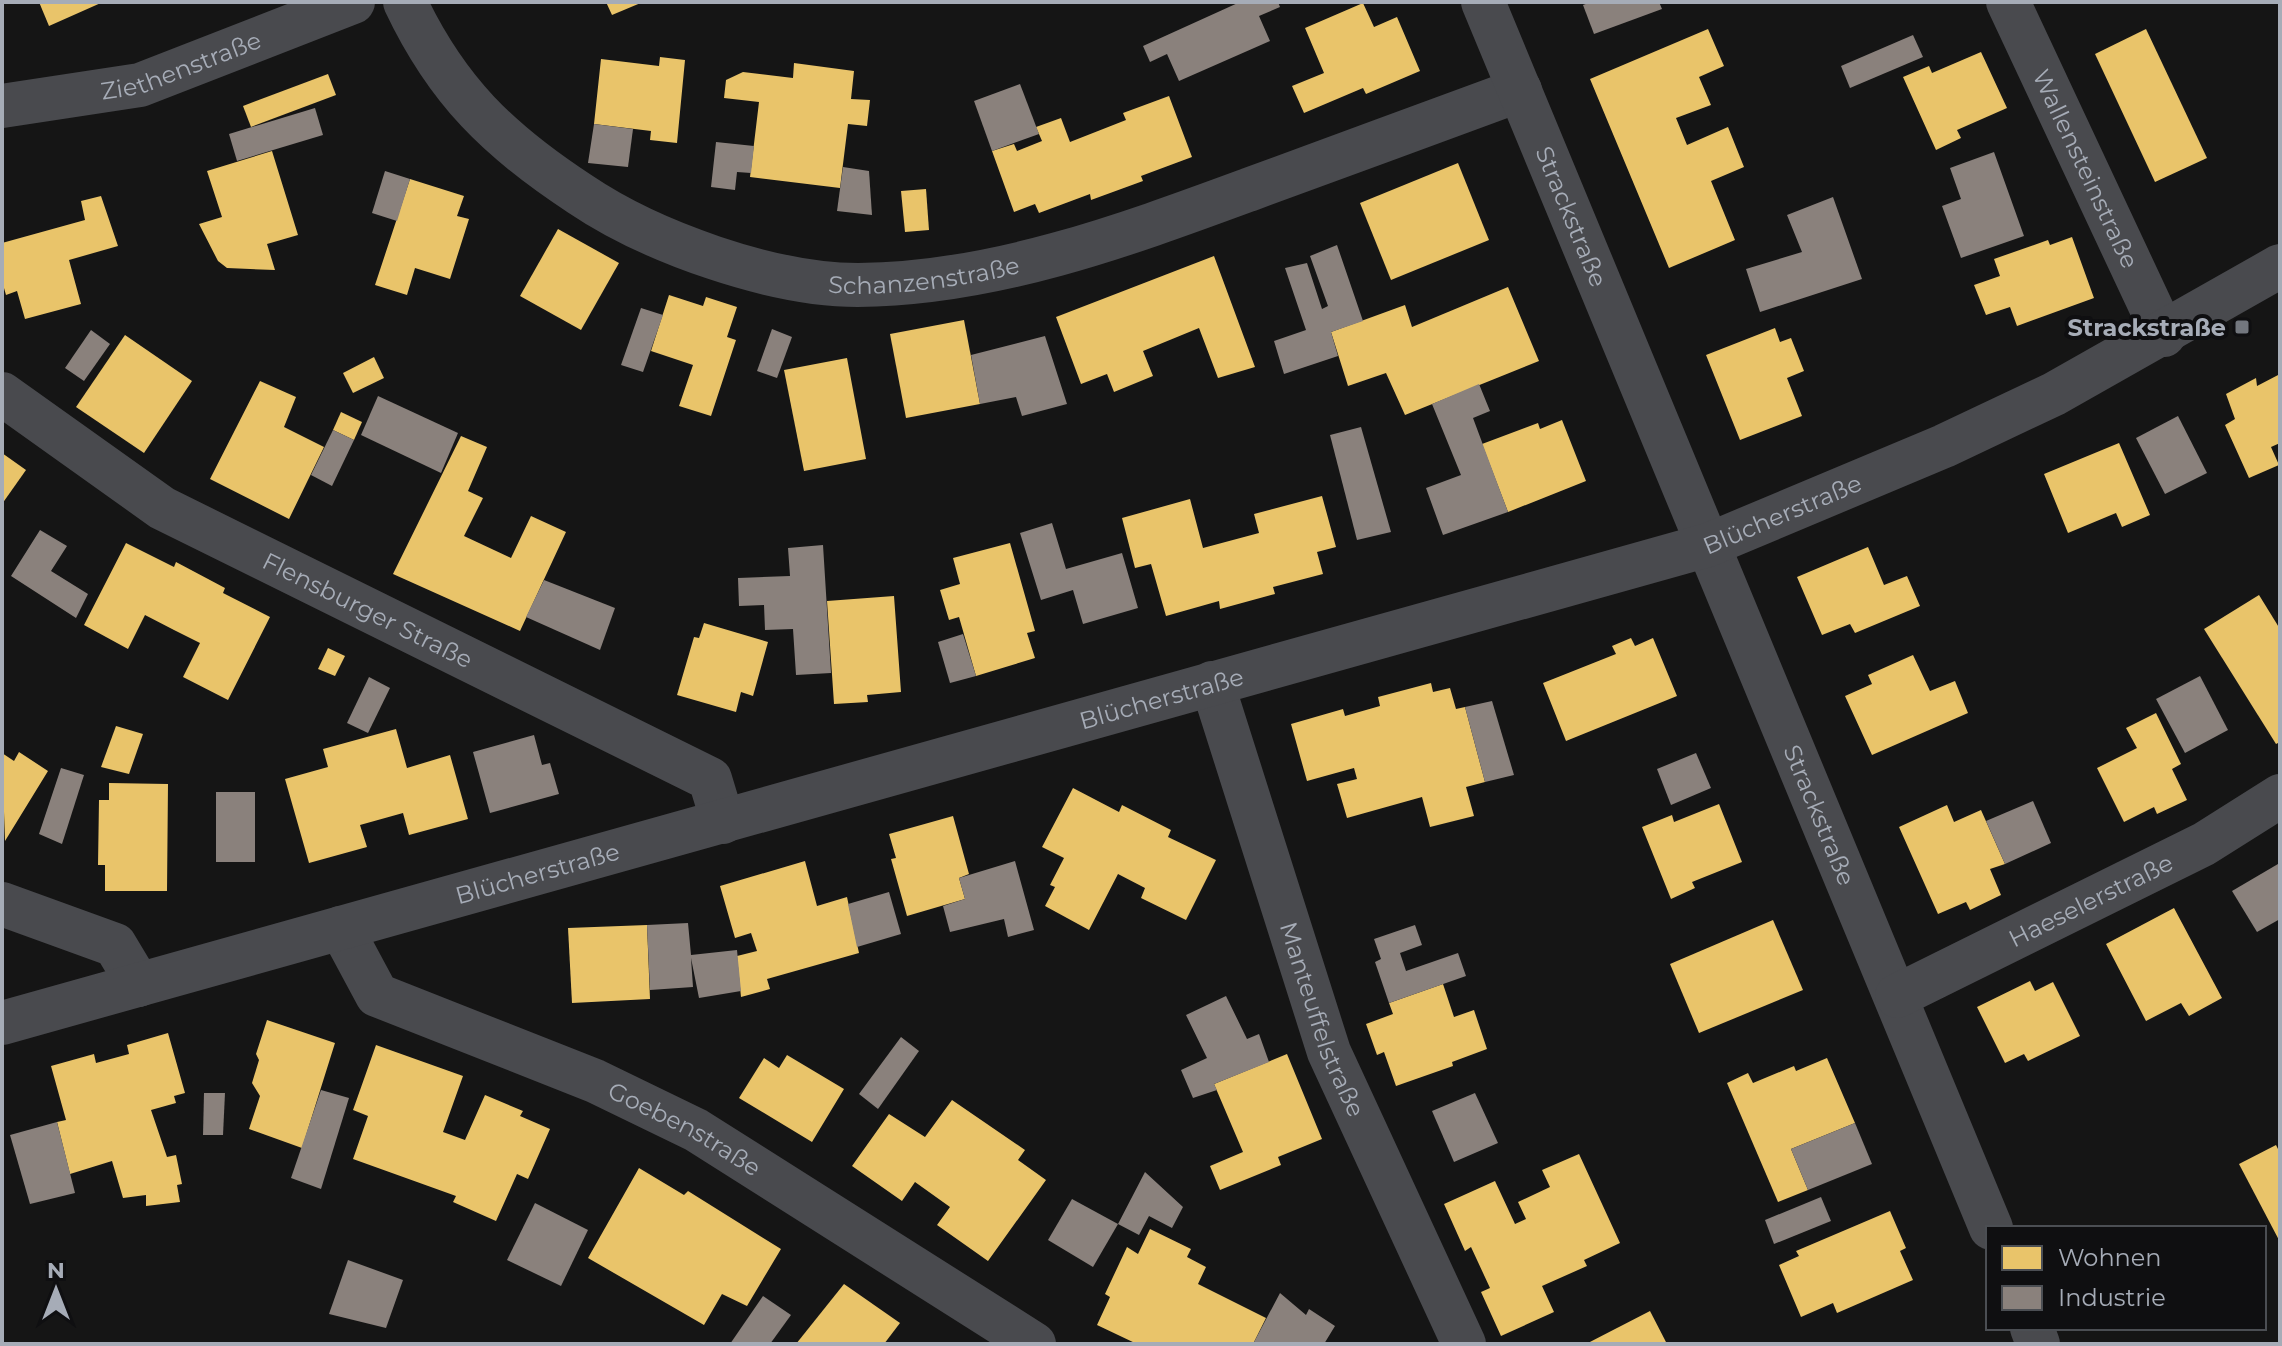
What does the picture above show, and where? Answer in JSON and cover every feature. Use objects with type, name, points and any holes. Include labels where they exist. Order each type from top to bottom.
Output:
[{"type":"street","name":"Ziethenstraße","points":[[2,106],[140,85],[353,2]]},
{"type":"street","name":"Schanzenstraße","points":[[405,2],[425,44],[471,107],[532,163],[609,214],[703,256],[784,275],[854,285],[927,283],[1009,267],[1142,230],[1520,90]]},
{"type":"street","name":"Strackstraße","points":[[1483,2],[1990,1226]]},
{"type":"street","name":"Wallensteinstraße","points":[[2008,2],[2164,335]]},
{"type":"street","name":"Blücherstraße","points":[[2,1023],[1708,545],[1944,446],[2054,394],[2164,335],[2280,266]]},
{"type":"street","name":"Flensburger Straße","points":[[2,394],[162,508],[710,779],[723,822]]},
{"type":"street","name":"Manteuffelstraße","points":[[1212,683],[1329,1052],[1464,1344]]},
{"type":"street","name":"Haeselerstraße","points":[[1897,996],[2204,844],[2280,796]]},
{"type":"street","points":[[2,904],[115,945],[139,985]]},
{"type":"street","name":"Goebenstraße","points":[[341,928],[377,995],[595,1081],[696,1130],[1034,1344]]},
{"type":"building: Wohnen","points":[[39,2],[103,2],[49,26]]},
{"type":"building: Wohnen","points":[[606,2],[643,2],[612,15]]},
{"type":"building: Wohnen","points":[[1363,3],[1374,27],[1397,17],[1420,71],[1366,94],[1363,88],[1304,113],[1292,86],[1324,73],[1305,28]]},
{"type":"building: Wohnen","points":[[1708,29],[1724,66],[1699,77],[1711,105],[1676,118],[1687,145],[1728,127],[1744,167],[1711,181],[1735,240],[1669,268],[1590,79]]},
{"type":"building: Wohnen","points":[[2146,29],[2207,158],[2155,182],[2095,54]]},
{"type":"building: Wohnen","points":[[1981,52],[2007,108],[1957,130],[1961,138],[1936,150],[1903,77],[1929,66],[1932,73]]},
{"type":"building: Wohnen","points":[[660,57],[685,60],[677,143],[650,140],[651,131],[594,124],[601,59],[659,66]]},
{"type":"building: Wohnen","points":[[794,63],[854,71],[851,99],[870,100],[867,126],[848,124],[840,188],[750,177],[759,102],[724,98],[726,80],[743,72],[793,78]]},
{"type":"building: Wohnen","points":[[328,74],[336,95],[251,127],[243,106]]},
{"type":"building: Wohnen","points":[[1169,96],[1192,157],[1141,176],[1143,181],[1091,200],[1090,194],[1039,213],[1035,204],[1014,212],[992,151],[1014,144],[1017,151],[1042,141],[1036,127],[1061,118],[1070,142],[1126,120],[1123,113]]},
{"type":"building: Wohnen","points":[[272,151],[298,235],[267,244],[275,270],[227,268],[218,261],[199,224],[222,217],[207,171]]},
{"type":"building: Wohnen","points":[[1458,163],[1489,240],[1391,280],[1360,203]]},
{"type":"building: Wohnen","points":[[410,179],[464,196],[457,216],[469,219],[450,279],[415,268],[407,295],[375,285]]},
{"type":"building: Wohnen","points":[[926,189],[929,230],[905,232],[901,191]]},
{"type":"building: Wohnen","points":[[101,196],[118,246],[69,260],[81,304],[25,319],[17,291],[6,295],[2,281],[2,243],[85,220],[81,201]]},
{"type":"building: Wohnen","points":[[558,229],[619,263],[581,330],[520,296]]},
{"type":"building: Wohnen","points":[[2072,237],[2094,298],[2017,326],[2010,307],[1986,315],[1974,285],[2000,276],[1994,259],[2048,240],[2050,245]]},
{"type":"building: Wohnen","points":[[1214,256],[1255,367],[1218,378],[1199,328],[1143,351],[1153,376],[1114,392],[1107,374],[1081,384],[1056,317]]},
{"type":"building: Wohnen","points":[[1508,287],[1539,361],[1405,415],[1386,373],[1348,386],[1331,332],[1405,305],[1412,327]]},
{"type":"building: Wohnen","points":[[669,295],[703,306],[706,297],[737,307],[727,337],[736,340],[711,416],[679,406],[693,365],[651,351]]},
{"type":"building: Wohnen","points":[[964,320],[980,404],[906,418],[890,334]]},
{"type":"building: Wohnen","points":[[1775,328],[1780,342],[1791,338],[1804,371],[1787,378],[1802,416],[1740,440],[1706,355]]},
{"type":"building: Wohnen","points":[[125,335],[192,381],[144,453],[76,407]]},
{"type":"building: Wohnen","points":[[374,357],[384,378],[353,393],[343,373]]},
{"type":"building: Wohnen","points":[[847,358],[866,459],[804,471],[784,370]]},
{"type":"building: Wohnen","points":[[2280,374],[2280,443],[2271,447],[2279,465],[2249,478],[2225,425],[2235,419],[2226,394],[2256,378],[2257,386]]},
{"type":"building: Wohnen","points":[[260,381],[296,397],[284,427],[324,447],[289,519],[210,479]]},
{"type":"building: Wohnen","points":[[341,412],[362,422],[354,440],[333,430]]},
{"type":"building: Wohnen","points":[[1562,420],[1586,481],[1508,512],[1482,444],[1538,423],[1540,429]]},
{"type":"building: Wohnen","points":[[461,436],[487,447],[468,491],[483,498],[464,536],[511,558],[531,516],[566,532],[520,631],[393,574]]},
{"type":"building: Wohnen","points":[[2119,443],[2150,515],[2122,527],[2116,513],[2068,533],[2044,474]]},
{"type":"building: Wohnen","points":[[2,453],[26,470],[2,504]]},
{"type":"building: Wohnen","points":[[1322,496],[1336,547],[1317,552],[1323,574],[1273,587],[1275,594],[1220,609],[1219,601],[1166,616],[1151,564],[1135,568],[1122,518],[1190,499],[1203,548],[1259,533],[1254,514]]},
{"type":"building: Wohnen","points":[[126,543],[174,567],[176,562],[225,588],[223,593],[270,617],[228,700],[183,677],[200,643],[145,615],[128,649],[84,625]]},
{"type":"building: Wohnen","points":[[1010,543],[1035,631],[1027,633],[1035,658],[976,676],[959,617],[949,620],[940,590],[960,584],[953,558]]},
{"type":"building: Wohnen","points":[[1868,547],[1884,585],[1907,576],[1920,606],[1855,633],[1850,624],[1822,635],[1797,577]]},
{"type":"building: Wohnen","points":[[2259,595],[2280,629],[2280,742],[2276,744],[2204,629]]},
{"type":"building: Wohnen","points":[[894,596],[901,692],[867,695],[868,702],[834,704],[827,601]]},
{"type":"building: Wohnen","points":[[704,623],[768,642],[753,696],[741,692],[736,712],[677,695],[694,637],[699,638]]},
{"type":"building: Wohnen","points":[[1631,638],[1635,646],[1653,638],[1677,696],[1566,741],[1543,683],[1616,654],[1612,646]]},
{"type":"building: Wohnen","points":[[328,648],[345,656],[335,676],[318,669]]},
{"type":"building: Wohnen","points":[[1913,655],[1930,691],[1955,681],[1968,713],[1872,755],[1845,696],[1872,684],[1868,675]]},
{"type":"building: Wohnen","points":[[1431,683],[1433,692],[1450,688],[1456,709],[1465,707],[1485,782],[1466,787],[1474,816],[1430,827],[1422,797],[1347,818],[1337,784],[1357,779],[1354,768],[1307,781],[1291,724],[1343,709],[1345,716],[1380,706],[1378,697]]},
{"type":"building: Wohnen","points":[[2156,713],[2181,764],[2172,769],[2187,800],[2157,814],[2154,807],[2124,822],[2097,768],[2137,748],[2126,728]]},
{"type":"building: Wohnen","points":[[116,726],[143,734],[129,774],[101,767]]},
{"type":"building: Wohnen","points":[[396,729],[407,768],[450,755],[468,819],[409,835],[403,813],[360,825],[367,847],[309,863],[285,779],[328,767],[323,749]]},
{"type":"building: Wohnen","points":[[19,752],[48,771],[5,841],[2,753],[14,761]]},
{"type":"building: Wohnen","points":[[109,783],[168,784],[167,891],[105,891],[105,865],[98,865],[99,800],[109,800]]},
{"type":"building: Wohnen","points":[[1073,788],[1119,812],[1122,805],[1171,830],[1168,837],[1216,860],[1186,920],[1141,898],[1145,888],[1118,874],[1089,930],[1045,906],[1055,887],[1050,885],[1064,858],[1042,847]]},
{"type":"building: Wohnen","points":[[1719,804],[1742,862],[1692,882],[1695,888],[1671,899],[1642,827],[1672,815],[1674,822]]},
{"type":"building: Wohnen","points":[[1947,805],[1954,822],[1981,810],[2005,864],[1990,869],[2001,895],[1970,910],[1966,902],[1938,914],[1899,827]]},
{"type":"building: Wohnen","points":[[953,816],[969,874],[959,878],[965,899],[907,916],[891,859],[896,858],[889,834]]},
{"type":"building: Wohnen","points":[[805,861],[817,906],[847,897],[859,953],[767,979],[770,989],[741,997],[737,956],[757,951],[751,933],[735,938],[720,886]]},
{"type":"building: Wohnen","points":[[2174,908],[2222,998],[2189,1016],[2181,1003],[2146,1021],[2106,944]]},
{"type":"building: Wohnen","points":[[1773,920],[1803,990],[1699,1033],[1670,964]]},
{"type":"building: Wohnen","points":[[647,925],[650,999],[572,1003],[568,928]]},
{"type":"building: Wohnen","points":[[2030,981],[2035,991],[2053,982],[2080,1036],[2028,1061],[2024,1054],[2005,1063],[1977,1007]]},
{"type":"building: Wohnen","points":[[1443,984],[1454,1017],[1474,1010],[1487,1049],[1452,1062],[1453,1066],[1396,1086],[1384,1052],[1377,1055],[1366,1024],[1393,1014],[1389,1003]]},
{"type":"building: Wohnen","points":[[267,1020],[335,1043],[302,1148],[249,1129],[260,1096],[252,1083],[259,1060],[256,1054]]},
{"type":"building: Wohnen","points":[[168,1033],[185,1093],[174,1096],[176,1103],[151,1110],[167,1157],[176,1155],[182,1184],[177,1185],[180,1202],[146,1206],[146,1195],[123,1198],[112,1161],[70,1174],[57,1122],[66,1120],[51,1066],[94,1054],[96,1063],[129,1054],[127,1045]]},
{"type":"building: Wohnen","points":[[376,1045],[463,1076],[443,1132],[465,1140],[485,1095],[523,1111],[520,1116],[550,1129],[528,1179],[517,1174],[496,1221],[453,1202],[456,1196],[353,1159],[368,1116],[353,1110]]},
{"type":"building: Wohnen","points":[[1287,1054],[1322,1139],[1278,1157],[1281,1165],[1220,1190],[1210,1166],[1243,1152],[1214,1084]]},
{"type":"building: Wohnen","points":[[787,1055],[844,1089],[812,1142],[739,1098],[764,1058],[779,1068]]},
{"type":"building: Wohnen","points":[[1827,1058],[1855,1123],[1791,1149],[1808,1190],[1778,1202],[1727,1083],[1748,1073],[1753,1083],[1794,1066],[1796,1071]]},
{"type":"building: Wohnen","points":[[952,1100],[1025,1150],[1018,1160],[1046,1180],[988,1261],[937,1225],[950,1207],[915,1182],[902,1201],[852,1166],[889,1114],[925,1137]]},
{"type":"building: Wohnen","points":[[2276,1145],[2280,1153],[2280,1242],[2239,1164]]},
{"type":"building: Wohnen","points":[[1579,1154],[1620,1243],[1584,1260],[1587,1266],[1542,1286],[1554,1312],[1501,1336],[1481,1292],[1490,1288],[1471,1247],[1465,1251],[1444,1204],[1495,1181],[1515,1224],[1526,1219],[1518,1202],[1550,1187],[1542,1170]]},
{"type":"building: Wohnen","points":[[639,1168],[684,1195],[688,1191],[781,1249],[747,1306],[722,1294],[704,1325],[588,1258]]},
{"type":"building: Wohnen","points":[[1890,1211],[1906,1248],[1900,1251],[1913,1280],[1837,1313],[1833,1303],[1801,1317],[1779,1265],[1799,1256],[1796,1251]]},
{"type":"building: Wohnen","points":[[1150,1229],[1191,1249],[1187,1257],[1206,1267],[1198,1284],[1266,1318],[1253,1344],[1137,1344],[1097,1325],[1110,1297],[1105,1294],[1127,1247],[1138,1254]]},
{"type":"building: Wohnen","points":[[844,1284],[900,1323],[884,1344],[796,1344]]},
{"type":"building: Wohnen","points":[[1650,1311],[1667,1344],[1586,1344]]},
{"type":"building: Industrie","points":[[1240,2],[1278,2],[1280,7],[1259,16],[1270,41],[1179,81],[1167,54],[1150,62],[1143,46]]},
{"type":"building: Industrie","points":[[1591,2],[1659,2],[1662,9],[1594,34],[1583,5]]},
{"type":"building: Industrie","points":[[1913,35],[1923,57],[1850,88],[1841,66]]},
{"type":"building: Industrie","points":[[1020,84],[1039,134],[992,151],[974,101]]},
{"type":"building: Industrie","points":[[315,108],[323,135],[237,161],[229,134]]},
{"type":"building: Industrie","points":[[594,124],[633,129],[628,167],[588,163]]},
{"type":"building: Industrie","points":[[716,142],[754,146],[751,173],[737,172],[735,190],[711,187]]},
{"type":"building: Industrie","points":[[1994,152],[2024,236],[1961,258],[1942,206],[1961,199],[1950,168]]},
{"type":"building: Industrie","points":[[843,167],[869,171],[872,215],[837,211]]},
{"type":"building: Industrie","points":[[385,171],[410,179],[397,221],[372,213]]},
{"type":"building: Industrie","points":[[1833,197],[1862,279],[1760,312],[1746,269],[1802,252],[1787,215]]},
{"type":"building: Industrie","points":[[1337,245],[1363,321],[1331,332],[1338,356],[1284,374],[1274,341],[1306,330],[1285,268],[1307,263],[1322,309],[1328,306],[1310,256]]},
{"type":"building: Industrie","points":[[641,308],[663,315],[643,372],[621,365]]},
{"type":"building: Industrie","points":[[772,329],[792,337],[777,378],[757,371]]},
{"type":"building: Industrie","points":[[91,330],[110,344],[84,381],[65,368]]},
{"type":"building: Industrie","points":[[1045,336],[1067,404],[1022,416],[1016,397],[980,404],[971,355]]},
{"type":"building: Industrie","points":[[1479,384],[1490,411],[1473,418],[1508,512],[1443,535],[1426,488],[1461,475],[1432,404]]},
{"type":"building: Industrie","points":[[378,396],[458,433],[441,473],[361,435]]},
{"type":"building: Industrie","points":[[2178,416],[2207,473],[2165,494],[2136,438]]},
{"type":"building: Industrie","points":[[1361,427],[1391,532],[1357,540],[1330,435]]},
{"type":"building: Industrie","points":[[333,430],[354,440],[332,486],[311,475]]},
{"type":"building: Industrie","points":[[1052,523],[1066,569],[1122,553],[1138,608],[1083,624],[1073,590],[1041,600],[1020,533]]},
{"type":"building: Industrie","points":[[40,530],[67,546],[51,571],[88,594],[76,618],[11,576]]},
{"type":"building: Industrie","points":[[823,545],[831,673],[796,675],[793,629],[765,630],[764,605],[739,606],[738,578],[790,576],[788,548]]},
{"type":"building: Industrie","points":[[544,580],[615,608],[600,650],[526,617]]},
{"type":"building: Industrie","points":[[963,634],[976,676],[950,683],[938,642]]},
{"type":"building: Industrie","points":[[2200,676],[2228,730],[2185,753],[2156,699]]},
{"type":"building: Industrie","points":[[369,677],[390,688],[368,733],[347,723]]},
{"type":"building: Industrie","points":[[1492,701],[1514,775],[1485,782],[1465,707]]},
{"type":"building: Industrie","points":[[534,735],[542,765],[550,763],[559,794],[490,813],[473,752]]},
{"type":"building: Industrie","points":[[1696,753],[1711,788],[1671,805],[1657,769]]},
{"type":"building: Industrie","points":[[61,768],[84,775],[62,844],[39,834]]},
{"type":"building: Industrie","points":[[216,792],[255,792],[255,862],[216,862]]},
{"type":"building: Industrie","points":[[2033,801],[2051,843],[2005,864],[1986,821]]},
{"type":"building: Industrie","points":[[1015,861],[1034,930],[1008,937],[1004,919],[950,932],[943,906],[965,899],[959,878]]},
{"type":"building: Industrie","points":[[2278,864],[2280,919],[2257,932],[2232,891]]},
{"type":"building: Industrie","points":[[889,892],[901,934],[857,947],[848,904]]},
{"type":"building: Industrie","points":[[688,923],[691,955],[737,950],[741,991],[699,998],[691,958],[693,987],[650,990],[647,925]]},
{"type":"building: Industrie","points":[[1415,925],[1422,945],[1400,953],[1406,971],[1458,953],[1466,976],[1389,1003],[1375,962],[1381,959],[1374,939]]},
{"type":"building: Industrie","points":[[1226,996],[1247,1039],[1259,1034],[1269,1062],[1214,1084],[1217,1090],[1193,1098],[1181,1070],[1207,1058],[1186,1015]]},
{"type":"building: Industrie","points":[[901,1037],[919,1051],[878,1109],[859,1094]]},
{"type":"building: Industrie","points":[[321,1090],[349,1098],[321,1189],[291,1178]]},
{"type":"building: Industrie","points":[[204,1093],[225,1093],[223,1135],[203,1135]]},
{"type":"building: Industrie","points":[[1475,1093],[1498,1143],[1454,1162],[1432,1111]]},
{"type":"building: Industrie","points":[[57,1122],[75,1193],[30,1204],[10,1135]]},
{"type":"building: Industrie","points":[[1855,1123],[1872,1164],[1808,1190],[1791,1149]]},
{"type":"building: Industrie","points":[[1145,1172],[1183,1207],[1172,1228],[1149,1216],[1139,1235],[1118,1224]]},
{"type":"building: Industrie","points":[[1821,1197],[1831,1221],[1774,1244],[1765,1220]]},
{"type":"building: Industrie","points":[[1072,1199],[1118,1224],[1093,1267],[1048,1240]]},
{"type":"building: Industrie","points":[[535,1203],[588,1230],[561,1286],[507,1260]]},
{"type":"building: Industrie","points":[[348,1260],[403,1280],[386,1328],[329,1314]]},
{"type":"building: Industrie","points":[[1280,1293],[1306,1315],[1309,1309],[1335,1326],[1324,1344],[1253,1344]]},
{"type":"building: Industrie","points":[[763,1296],[791,1315],[770,1344],[730,1344]]},
{"type":"place","name":"Strackstraße","points":[[2242,327]]}]
